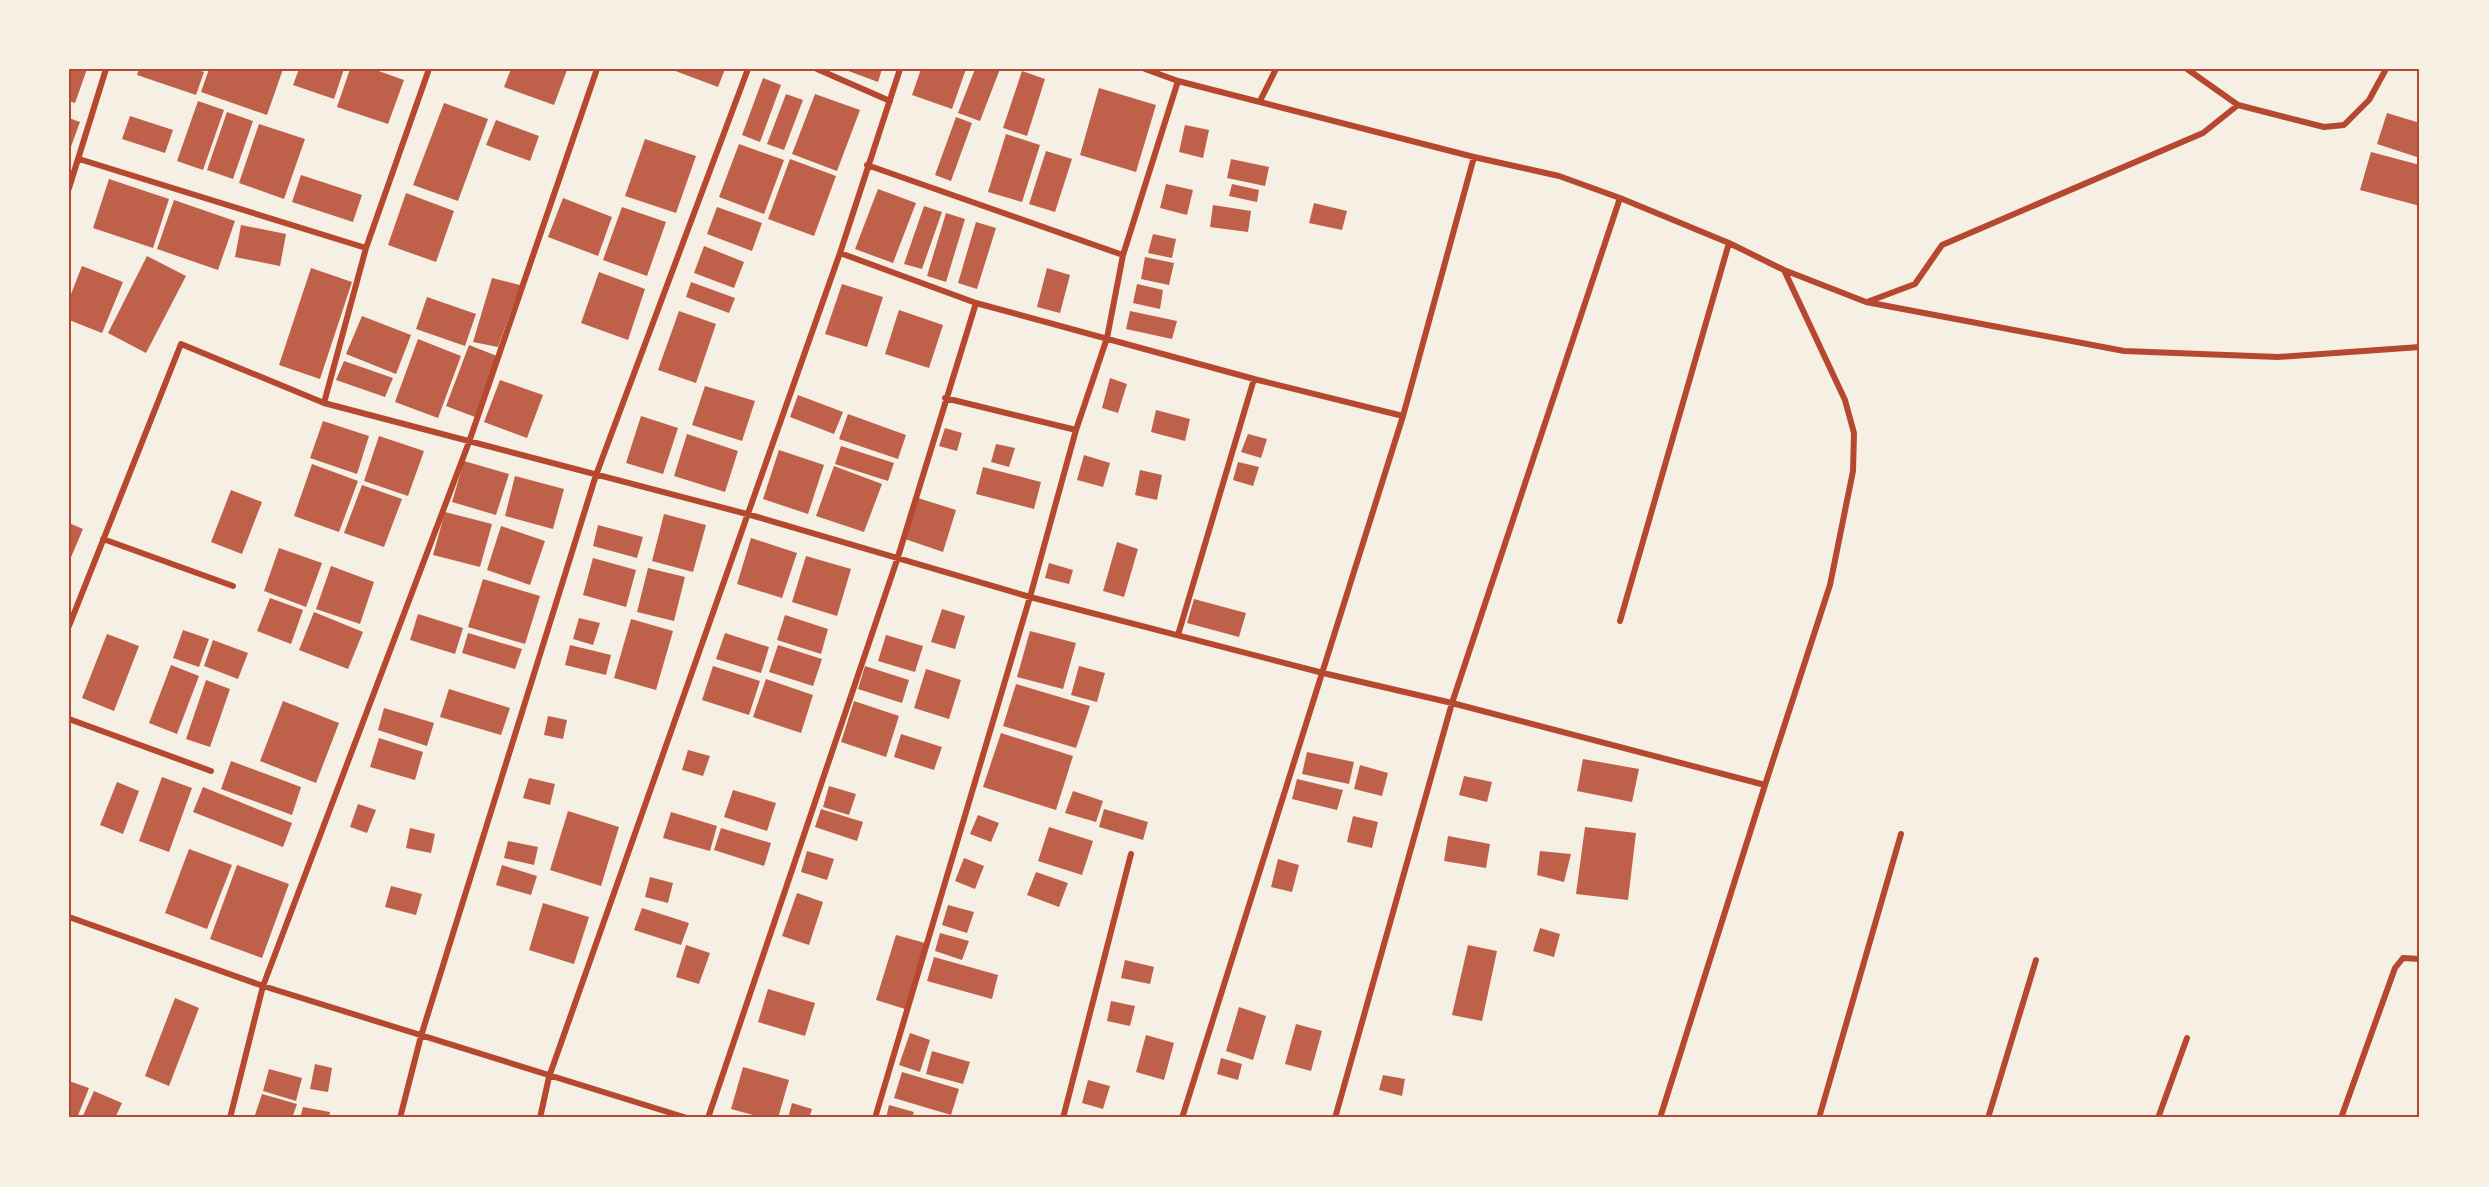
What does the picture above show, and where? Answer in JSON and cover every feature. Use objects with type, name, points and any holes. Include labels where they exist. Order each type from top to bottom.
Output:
[{"type":"street","points":[[69,188],[106,69]]},
{"type":"street","points":[[324,403],[366,248],[429,69]]},
{"type":"street","points":[[230,1118],[262,986],[469,442],[597,69]]},
{"type":"street","points":[[400,1118],[421,1036],[596,475],[748,69]]},
{"type":"street","points":[[817,69],[890,101]]},
{"type":"street","points":[[540,1118],[549,1077],[840,253],[900,69]]},
{"type":"street","points":[[1145,69],[1178,81],[1474,157],[1559,176],[1620,198],[1729,243],[1784,270],[1866,302],[2124,351],[2278,357],[2420,346]]},
{"type":"street","points":[[1260,101],[1276,69]]},
{"type":"street","points":[[2187,69],[2238,105],[2324,127],[2344,125],[2369,100],[2386,69]]},
{"type":"street","points":[[875,1118],[1030,597],[1076,430],[1107,338],[1123,255],[1178,81]]},
{"type":"street","points":[[1866,302],[1915,284],[1942,245],[2203,133],[2238,105]]},
{"type":"street","points":[[1182,1118],[1403,416],[1474,157]]},
{"type":"street","points":[[79,159],[366,248]]},
{"type":"street","points":[[867,165],[1123,255]]},
{"type":"street","points":[[1335,1118],[1452,703],[1620,198]]},
{"type":"street","points":[[1620,621],[1729,243]]},
{"type":"street","points":[[840,253],[976,303],[1254,379],[1403,416]]},
{"type":"street","points":[[1660,1118],[1830,585],[1853,471],[1854,433],[1845,400],[1784,270]]},
{"type":"street","points":[[708,1118],[897,560],[976,303]]},
{"type":"street","points":[[69,626],[181,344],[324,403],[747,514],[897,560],[1030,597],[1323,673],[1452,703],[1765,785]]},
{"type":"street","points":[[1178,635],[1254,379]]},
{"type":"street","points":[[945,398],[1076,430]]},
{"type":"street","points":[[103,539],[233,586]]},
{"type":"street","points":[[69,719],[211,771]]},
{"type":"street","points":[[1819,1118],[1900,834]]},
{"type":"street","points":[[1062,1118],[1131,854]]},
{"type":"street","points":[[69,917],[262,986],[687,1118]]},
{"type":"street","points":[[2341,1118],[2395,968],[2403,958],[2420,959]]},
{"type":"street","points":[[1988,1118],[2036,960]]},
{"type":"street","points":[[2158,1118],[2187,1038]]},
{"type":"building","points":[[69,69],[87,69],[75,103],[69,101]]},
{"type":"building","points":[[139,69],[195,69],[204,72],[196,95],[137,75]]},
{"type":"building","points":[[209,69],[283,69],[267,115],[201,92]]},
{"type":"building","points":[[299,69],[344,69],[334,99],[293,85]]},
{"type":"building","points":[[350,69],[373,69],[404,80],[388,124],[337,107]]},
{"type":"building","points":[[511,69],[567,70],[554,105],[504,87]]},
{"type":"building","points":[[670,69],[725,69],[718,87]]},
{"type":"building","points":[[843,69],[882,69],[878,82]]},
{"type":"building","points":[[921,69],[966,69],[952,109],[912,95]]},
{"type":"building","points":[[975,69],[1000,69],[980,121],[958,113]]},
{"type":"building","points":[[1022,71],[1045,79],[1027,136],[1003,128]]},
{"type":"building","points":[[763,78],[781,85],[760,142],[742,135]]},
{"type":"building","points":[[1099,88],[1156,105],[1136,172],[1080,155]]},
{"type":"building","points":[[786,94],[803,100],[784,150],[767,144]]},
{"type":"building","points":[[815,94],[860,110],[837,171],[792,154]]},
{"type":"building","points":[[198,101],[224,110],[203,170],[177,161]]},
{"type":"building","points":[[444,103],[488,119],[458,201],[413,185]]},
{"type":"building","points":[[227,112],[253,121],[233,179],[207,170]]},
{"type":"building","points":[[2387,113],[2420,123],[2420,158],[2377,144]]},
{"type":"building","points":[[130,116],[173,130],[165,153],[122,139]]},
{"type":"building","points":[[956,117],[972,123],[951,181],[935,175]]},
{"type":"building","points":[[69,118],[80,122],[69,152]]},
{"type":"building","points":[[496,120],[539,136],[530,161],[486,145]]},
{"type":"building","points":[[259,124],[305,139],[284,199],[239,183]]},
{"type":"building","points":[[1185,125],[1209,130],[1203,158],[1179,152]]},
{"type":"building","points":[[1006,134],[1040,145],[1022,202],[988,192]]},
{"type":"building","points":[[645,139],[696,156],[676,213],[625,196]]},
{"type":"building","points":[[739,144],[784,160],[764,214],[719,197]]},
{"type":"building","points":[[1046,151],[1072,159],[1055,212],[1029,204]]},
{"type":"building","points":[[2371,152],[2420,165],[2420,206],[2360,190]]},
{"type":"building","points":[[790,159],[836,176],[814,236],[768,219]]},
{"type":"building","points":[[1231,159],[1269,167],[1265,186],[1227,178]]},
{"type":"building","points":[[301,175],[362,195],[353,222],[292,202]]},
{"type":"building","points":[[109,179],[169,199],[153,248],[93,228]]},
{"type":"building","points":[[1166,184],[1193,190],[1187,215],[1160,208]]},
{"type":"building","points":[[1232,184],[1259,190],[1257,202],[1229,196]]},
{"type":"building","points":[[878,189],[916,203],[893,263],[855,249]]},
{"type":"building","points":[[406,193],[454,211],[436,262],[388,245]]},
{"type":"building","points":[[563,198],[612,217],[598,256],[548,237]]},
{"type":"building","points":[[174,200],[235,221],[218,270],[157,249]]},
{"type":"building","points":[[1314,203],[1347,211],[1342,230],[1309,223]]},
{"type":"building","points":[[1213,205],[1251,211],[1248,232],[1210,227]]},
{"type":"building","points":[[924,206],[942,212],[922,269],[904,264]]},
{"type":"building","points":[[622,207],[666,222],[647,276],[603,260]]},
{"type":"building","points":[[717,207],[762,223],[752,251],[707,234]]},
{"type":"building","points":[[946,213],[965,219],[946,282],[927,276]]},
{"type":"building","points":[[976,222],[996,228],[977,289],[958,283]]},
{"type":"building","points":[[241,225],[286,234],[280,266],[235,257]]},
{"type":"building","points":[[1153,234],[1176,239],[1172,258],[1148,253]]},
{"type":"building","points":[[704,246],[744,262],[734,288],[694,273]]},
{"type":"building","points":[[147,256],[186,276],[146,353],[108,333]]},
{"type":"building","points":[[1145,257],[1174,263],[1169,285],[1141,279]]},
{"type":"building","points":[[82,266],[123,282],[102,333],[69,320],[69,299]]},
{"type":"building","points":[[311,268],[352,282],[320,379],[279,365]]},
{"type":"building","points":[[1047,268],[1070,275],[1060,313],[1037,307]]},
{"type":"building","points":[[599,272],[645,289],[628,340],[581,323]]},
{"type":"building","points":[[492,278],[520,285],[498,347],[473,342]]},
{"type":"building","points":[[691,282],[735,298],[729,313],[686,297]]},
{"type":"building","points":[[842,284],[883,297],[867,347],[825,334]]},
{"type":"building","points":[[1137,284],[1163,290],[1160,309],[1133,303]]},
{"type":"building","points":[[427,297],[476,314],[465,346],[416,329]]},
{"type":"building","points":[[899,310],[943,325],[929,368],[885,354]]},
{"type":"building","points":[[679,311],[716,324],[696,383],[658,370]]},
{"type":"building","points":[[1130,311],[1177,321],[1172,339],[1126,329]]},
{"type":"building","points":[[362,316],[411,335],[396,374],[346,354]]},
{"type":"building","points":[[418,339],[461,356],[438,418],[395,402]]},
{"type":"building","points":[[469,345],[497,356],[475,417],[446,406]]},
{"type":"building","points":[[344,361],[393,378],[385,397],[336,380]]},
{"type":"building","points":[[1110,378],[1127,384],[1118,413],[1102,408]]},
{"type":"building","points":[[500,380],[543,395],[527,438],[484,422]]},
{"type":"building","points":[[705,386],[755,401],[742,441],[692,425]]},
{"type":"building","points":[[798,395],[843,412],[834,434],[790,417]]},
{"type":"building","points":[[1156,410],[1190,419],[1185,441],[1151,432]]},
{"type":"building","points":[[848,414],[906,435],[898,459],[839,439]]},
{"type":"building","points":[[641,416],[678,428],[663,474],[626,463]]},
{"type":"building","points":[[323,421],[369,436],[357,474],[310,458]]},
{"type":"building","points":[[945,428],[962,433],[957,451],[939,446]]},
{"type":"building","points":[[687,434],[738,451],[725,492],[674,476]]},
{"type":"building","points":[[1248,434],[1267,439],[1261,458],[1241,452]]},
{"type":"building","points":[[379,436],[424,451],[408,496],[364,481]]},
{"type":"building","points":[[996,444],[1015,448],[1009,467],[991,462]]},
{"type":"building","points":[[841,446],[894,463],[888,481],[835,464]]},
{"type":"building","points":[[779,450],[824,465],[808,514],[763,499]]},
{"type":"building","points":[[1084,455],[1110,463],[1103,487],[1077,480]]},
{"type":"building","points":[[464,461],[509,474],[496,515],[452,502]]},
{"type":"building","points":[[1238,462],[1259,467],[1253,486],[1233,480]]},
{"type":"building","points":[[312,464],[358,481],[339,532],[294,516]]},
{"type":"building","points":[[834,466],[882,484],[864,532],[816,516]]},
{"type":"building","points":[[983,467],[1041,482],[1034,509],[976,494]]},
{"type":"building","points":[[1140,470],[1162,475],[1157,500],[1135,495]]},
{"type":"building","points":[[515,476],[564,489],[553,529],[505,516]]},
{"type":"building","points":[[362,485],[402,499],[384,547],[344,533]]},
{"type":"building","points":[[231,490],[262,502],[242,554],[211,542]]},
{"type":"building","points":[[918,498],[956,510],[943,552],[905,539]]},
{"type":"building","points":[[445,512],[492,524],[480,567],[433,555]]},
{"type":"building","points":[[664,514],[706,525],[693,572],[652,561]]},
{"type":"building","points":[[69,523],[83,529],[69,562]]},
{"type":"building","points":[[598,525],[643,537],[637,558],[593,546]]},
{"type":"building","points":[[501,526],[545,541],[530,585],[487,570]]},
{"type":"building","points":[[751,538],[797,553],[782,598],[737,584]]},
{"type":"building","points":[[1117,542],[1138,549],[1124,597],[1103,591]]},
{"type":"building","points":[[279,548],[322,563],[306,607],[264,591]]},
{"type":"building","points":[[806,556],[851,569],[837,616],[792,602]]},
{"type":"building","points":[[593,558],[636,570],[626,607],[583,595]]},
{"type":"building","points":[[1049,563],[1073,570],[1069,584],[1045,578]]},
{"type":"building","points":[[331,566],[374,582],[360,624],[316,609]]},
{"type":"building","points":[[648,568],[685,577],[674,621],[637,612]]},
{"type":"building","points":[[483,579],[540,596],[525,644],[468,627]]},
{"type":"building","points":[[270,598],[303,610],[291,644],[257,631]]},
{"type":"building","points":[[1194,599],[1246,613],[1239,637],[1187,623]]},
{"type":"building","points":[[942,609],[965,616],[955,649],[931,642]]},
{"type":"building","points":[[314,612],[363,632],[348,669],[299,650]]},
{"type":"building","points":[[418,614],[463,628],[455,654],[410,640]]},
{"type":"building","points":[[785,615],[828,629],[821,654],[777,640]]},
{"type":"building","points":[[579,618],[600,623],[593,645],[573,639]]},
{"type":"building","points":[[631,619],[673,631],[656,690],[614,678]]},
{"type":"building","points":[[183,630],[209,639],[199,667],[173,658]]},
{"type":"building","points":[[1030,631],[1076,643],[1063,689],[1017,677]]},
{"type":"building","points":[[468,633],[522,649],[515,669],[462,653]]},
{"type":"building","points":[[725,633],[769,647],[761,673],[716,659]]},
{"type":"building","points":[[107,634],[139,646],[114,711],[82,698]]},
{"type":"building","points":[[886,635],[923,646],[915,672],[878,661]]},
{"type":"building","points":[[213,640],[248,653],[238,679],[204,666]]},
{"type":"building","points":[[570,645],[611,655],[606,675],[565,665]]},
{"type":"building","points":[[778,645],[822,659],[813,686],[769,672]]},
{"type":"building","points":[[171,665],[199,676],[177,734],[149,723]]},
{"type":"building","points":[[713,666],[760,681],[749,715],[702,700]]},
{"type":"building","points":[[865,666],[909,680],[902,703],[858,689]]},
{"type":"building","points":[[1079,666],[1105,673],[1097,702],[1071,695]]},
{"type":"building","points":[[926,669],[961,680],[949,719],[914,708]]},
{"type":"building","points":[[766,679],[813,695],[801,733],[753,717]]},
{"type":"building","points":[[206,680],[230,689],[210,747],[186,739]]},
{"type":"building","points":[[1016,684],[1090,706],[1076,748],[1003,726]]},
{"type":"building","points":[[449,689],[510,708],[501,735],[440,717]]},
{"type":"building","points":[[283,701],[339,723],[316,783],[260,761]]},
{"type":"building","points":[[854,701],[899,716],[886,757],[841,742]]},
{"type":"building","points":[[384,708],[434,723],[427,746],[378,730]]},
{"type":"building","points":[[548,716],[567,720],[563,739],[544,735]]},
{"type":"building","points":[[1001,733],[1073,756],[1056,810],[983,787]]},
{"type":"building","points":[[901,734],[942,747],[934,770],[894,757]]},
{"type":"building","points":[[379,738],[423,752],[415,780],[370,767]]},
{"type":"building","points":[[688,750],[710,756],[703,776],[682,770]]},
{"type":"building","points":[[1307,752],[1354,762],[1349,784],[1302,774]]},
{"type":"building","points":[[1583,759],[1639,769],[1632,802],[1577,791]]},
{"type":"building","points":[[231,761],[301,787],[292,815],[221,789]]},
{"type":"building","points":[[1360,765],[1388,773],[1382,796],[1354,789]]},
{"type":"building","points":[[1464,776],[1492,782],[1487,802],[1459,795]]},
{"type":"building","points":[[162,777],[192,788],[169,852],[139,841]]},
{"type":"building","points":[[529,778],[555,784],[550,805],[523,798]]},
{"type":"building","points":[[1297,779],[1343,790],[1337,810],[1292,799]]},
{"type":"building","points":[[117,782],[139,791],[123,834],[100,825]]},
{"type":"building","points":[[829,786],[856,794],[849,815],[823,807]]},
{"type":"building","points":[[203,787],[292,823],[283,847],[193,812]]},
{"type":"building","points":[[733,790],[776,803],[767,831],[724,817]]},
{"type":"building","points":[[1073,791],[1103,801],[1096,822],[1065,813]]},
{"type":"building","points":[[358,804],[376,810],[367,833],[350,827]]},
{"type":"building","points":[[821,809],[863,822],[857,841],[815,827]]},
{"type":"building","points":[[1104,809],[1148,822],[1143,840],[1099,827]]},
{"type":"building","points":[[568,811],[619,827],[601,886],[550,870]]},
{"type":"building","points":[[671,812],[717,826],[710,851],[663,838]]},
{"type":"building","points":[[978,815],[999,823],[991,842],[970,834]]},
{"type":"building","points":[[1353,816],[1378,822],[1372,848],[1347,842]]},
{"type":"building","points":[[1049,827],[1093,841],[1082,875],[1038,861]]},
{"type":"building","points":[[1585,827],[1636,833],[1628,900],[1576,894]]},
{"type":"building","points":[[410,828],[435,834],[431,853],[406,848]]},
{"type":"building","points":[[721,828],[771,843],[764,866],[714,850]]},
{"type":"building","points":[[1448,836],[1490,844],[1486,868],[1444,861]]},
{"type":"building","points":[[508,841],[538,847],[534,865],[504,858]]},
{"type":"building","points":[[189,849],[232,865],[207,929],[165,913]]},
{"type":"building","points":[[807,851],[834,859],[827,880],[801,872]]},
{"type":"building","points":[[1540,851],[1571,854],[1564,882],[1537,875]]},
{"type":"building","points":[[964,858],[984,866],[975,889],[955,881]]},
{"type":"building","points":[[1278,859],[1299,865],[1292,892],[1271,887]]},
{"type":"building","points":[[237,865],[289,884],[262,958],[210,939]]},
{"type":"building","points":[[502,865],[537,876],[531,895],[496,885]]},
{"type":"building","points":[[1036,872],[1068,883],[1059,907],[1027,895]]},
{"type":"building","points":[[650,877],[673,883],[668,903],[645,897]]},
{"type":"building","points":[[391,886],[422,894],[416,915],[385,907]]},
{"type":"building","points":[[797,893],[823,902],[809,945],[782,936]]},
{"type":"building","points":[[543,903],[589,917],[574,964],[529,950]]},
{"type":"building","points":[[948,905],[974,912],[967,933],[942,925]]},
{"type":"building","points":[[642,908],[689,923],[681,945],[634,930]]},
{"type":"building","points":[[1540,928],[1560,934],[1554,957],[1533,951]]},
{"type":"building","points":[[940,933],[969,941],[962,960],[935,951]]},
{"type":"building","points":[[896,935],[925,943],[905,1009],[876,1000]]},
{"type":"building","points":[[686,945],[710,953],[699,984],[676,977]]},
{"type":"building","points":[[1468,945],[1497,951],[1482,1021],[1452,1015]]},
{"type":"building","points":[[934,957],[998,975],[992,999],[927,981]]},
{"type":"building","points":[[1125,960],[1154,967],[1150,984],[1121,978]]},
{"type":"building","points":[[768,989],[815,1003],[805,1036],[758,1022]]},
{"type":"building","points":[[175,998],[199,1008],[169,1086],[145,1076]]},
{"type":"building","points":[[1111,1001],[1135,1006],[1130,1026],[1107,1021]]},
{"type":"building","points":[[1239,1007],[1266,1016],[1253,1060],[1226,1051]]},
{"type":"building","points":[[1296,1024],[1322,1031],[1311,1071],[1285,1064]]},
{"type":"building","points":[[910,1033],[930,1040],[920,1072],[899,1065]]},
{"type":"building","points":[[1146,1035],[1174,1043],[1164,1080],[1136,1072]]},
{"type":"building","points":[[932,1051],[970,1062],[963,1084],[926,1074]]},
{"type":"building","points":[[1221,1058],[1242,1064],[1238,1080],[1217,1074]]},
{"type":"building","points":[[315,1064],[332,1068],[328,1092],[310,1089]]},
{"type":"building","points":[[743,1067],[789,1080],[778,1118],[764,1118],[731,1109]]},
{"type":"building","points":[[269,1069],[302,1078],[296,1101],[263,1091]]},
{"type":"building","points":[[902,1072],[959,1089],[951,1115],[894,1098]]},
{"type":"building","points":[[1383,1075],[1405,1079],[1402,1096],[1379,1090]]},
{"type":"building","points":[[1088,1080],[1110,1086],[1103,1109],[1082,1103]]},
{"type":"building","points":[[69,1081],[89,1088],[77,1118],[69,1118]]},
{"type":"building","points":[[94,1091],[122,1103],[115,1118],[82,1118]]},
{"type":"building","points":[[262,1094],[297,1104],[292,1118],[267,1118],[255,1115]]},
{"type":"building","points":[[792,1103],[812,1109],[809,1118],[788,1118]]},
{"type":"building","points":[[889,1105],[914,1112],[912,1118],[886,1118]]},
{"type":"building","points":[[303,1107],[330,1112],[329,1118],[300,1118]]}]
